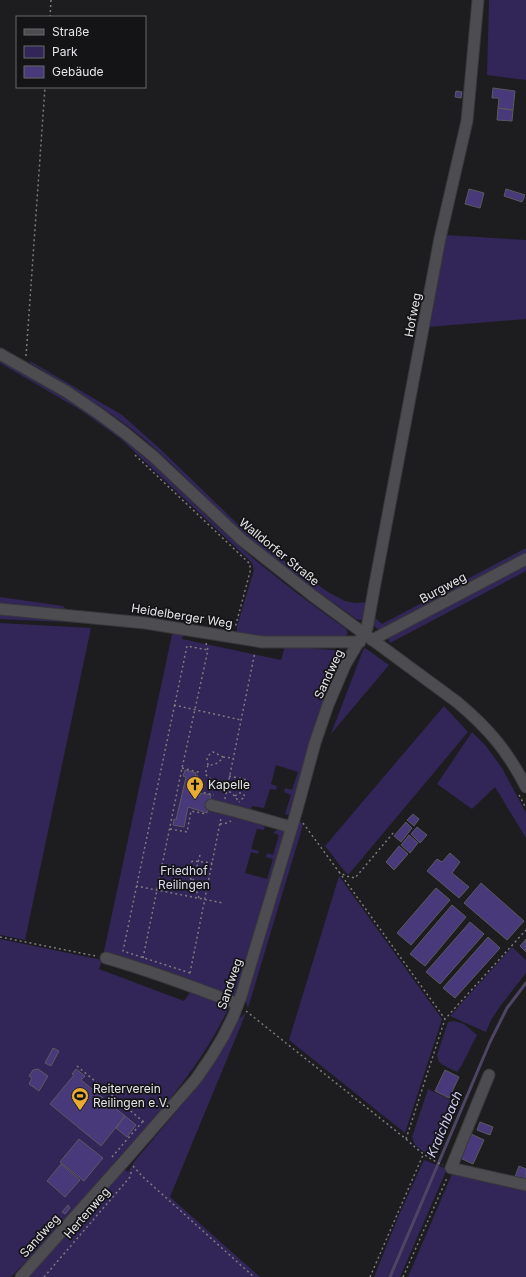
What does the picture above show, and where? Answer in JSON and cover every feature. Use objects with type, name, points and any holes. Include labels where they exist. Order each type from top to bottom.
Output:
[{"type":"street","name":"Hofweg","points":[[365,638],[369,624],[375,581],[440,238],[467,121],[478,0]]},
{"type":"street","name":"Walldorfer Straße","points":[[0,354],[74,396],[125,433],[153,456],[242,540],[365,638],[457,702],[477,718],[508,755],[526,787]]},
{"type":"street","name":"Burgweg","points":[[365,638],[526,559]]},
{"type":"street","name":"Heidelberger Weg","points":[[0,609],[145,623],[262,642],[365,638]]},
{"type":"street","name":"Sandweg","points":[[21,1277],[196,1079],[223,1037],[238,1004],[292,827],[315,743],[330,699],[345,665],[365,638]]},
{"type":"street","points":[[211,805],[292,827]]},
{"type":"street","points":[[106,958],[140,967],[184,982],[238,1004]]},
{"type":"street","points":[[489,1075],[449,1167],[526,1185]]},
{"type":"path","points":[[50,16],[51,0]]},
{"type":"path","points":[[24,367],[45,88]]},
{"type":"path","points":[[134,454],[250,564],[250,572],[233,637]]},
{"type":"path","points":[[141,964],[208,650],[206,644]]},
{"type":"path","points":[[190,973],[123,951],[187,646],[208,650]]},
{"type":"path","points":[[174,706],[242,720]]},
{"type":"path","points":[[227,790],[218,788],[205,774],[208,765],[206,759],[213,752],[223,757],[232,758]]},
{"type":"path","points":[[208,765],[214,765],[220,762],[223,757]]},
{"type":"path","points":[[170,829],[187,832],[192,811],[209,815],[214,794],[194,790],[198,772],[182,768]]},
{"type":"path","points":[[230,776],[247,780]]},
{"type":"path","points":[[235,796],[242,793],[245,796],[239,802]]},
{"type":"path","points":[[296,813],[445,1019]]},
{"type":"path","points":[[339,872],[346,876],[355,878],[394,832]]},
{"type":"path","points":[[193,881],[200,855]]},
{"type":"path","points":[[200,899],[193,881],[188,876],[187,869],[191,862],[199,861],[212,863]]},
{"type":"path","points":[[136,886],[223,903]]},
{"type":"path","points":[[406,1139],[445,1019],[526,930]]},
{"type":"path","points":[[0,937],[106,958]]},
{"type":"path","points":[[238,1004],[406,1139],[423,1155],[449,1167],[404,1277]]},
{"type":"path","points":[[77,1066],[145,1123]]},
{"type":"path","points":[[112,1157],[143,1121]]},
{"type":"path","points":[[370,1277],[423,1155]]},
{"type":"path","name":"Hertenweg","points":[[44,1277],[130,1177],[132,1165],[143,1177],[254,1277]]},
{"type":"green space","points":[[489,0],[526,0],[526,80],[487,75]]},
{"type":"green space","points":[[445,235],[526,240],[526,319],[428,327]]},
{"type":"green space","points":[[0,360],[76,405],[117,434],[155,466],[255,560],[346,629],[346,636],[259,637],[237,633],[237,626],[254,570],[252,563],[122,440],[82,411],[0,363]]},
{"type":"green space","points":[[30,361],[122,415],[158,447],[246,532],[291,566],[328,592],[345,601],[355,603],[369,602],[364,618],[361,620],[356,619],[268,555],[236,527],[144,439],[106,410],[30,363]]},
{"type":"green space","points":[[526,548],[526,571],[390,643],[385,635],[374,626],[374,617],[382,624]]},
{"type":"green space","points":[[0,597],[63,606],[67,610],[0,604]]},
{"type":"green space","points":[[0,613],[128,625],[0,619]]},
{"type":"green space","points":[[0,623],[91,628],[25,940],[0,935]]},
{"type":"green space","name":"Friedhof Reilingen","points":[[173,630],[184,632],[182,639],[281,660],[285,646],[344,651],[324,704],[291,816],[285,814],[291,795],[284,792],[285,788],[292,790],[298,772],[276,765],[271,784],[277,786],[276,790],[270,789],[264,808],[252,806],[250,819],[265,825],[264,830],[257,829],[251,849],[259,851],[258,854],[251,852],[245,873],[267,879],[273,859],[266,857],[267,853],[273,855],[279,835],[273,833],[279,828],[285,831],[236,998],[103,956]]},
{"type":"green space","points":[[365,648],[389,665],[331,734],[363,650]]},
{"type":"green space","points":[[444,706],[468,732],[349,874],[346,873],[325,846]]},
{"type":"green space","points":[[472,732],[486,746],[502,768],[526,813],[526,838],[495,787],[472,809],[437,784]]},
{"type":"green space","points":[[299,820],[303,825],[248,1008],[245,999]]},
{"type":"green space","points":[[339,876],[442,1019],[405,1133],[289,1040]]},
{"type":"green space","name":"Reiterverein Reilingen e.V.","points":[[0,939],[102,960],[99,969],[184,1001],[191,991],[231,1003],[220,1025],[194,1067],[164,1106],[115,1162],[114,1167],[73,1214],[11,1277],[0,1277]]},
{"type":"green space","points":[[512,947],[526,960],[526,973],[501,1005],[491,1020],[486,1032],[450,1016]]},
{"type":"green space","points":[[246,1013],[170,1197],[260,1277],[24,1277],[123,1168],[128,1172],[134,1162],[205,1075],[236,1021]]},
{"type":"green space","points":[[454,1021],[464,1024],[477,1035],[457,1072],[439,1062],[437,1055],[448,1022]]},
{"type":"green space","points":[[428,1089],[457,1103],[434,1160],[415,1145],[412,1137]]},
{"type":"green space","points":[[424,1160],[447,1169],[400,1277],[374,1277],[399,1215]]},
{"type":"green space","points":[[452,1174],[526,1190],[526,1277],[408,1277]]},
{"type":"building","points":[[493,88],[515,91],[513,110],[498,108],[499,98],[492,98]]},
{"type":"building","points":[[456,91],[462,92],[461,98],[455,97]]},
{"type":"building","points":[[498,108],[513,110],[512,121],[497,120]]},
{"type":"building","points":[[469,189],[484,193],[480,208],[465,204]]},
{"type":"building","points":[[506,189],[525,195],[522,202],[504,196]]},
{"type":"building","name":"Kapelle","points":[[185,770],[196,773],[191,794],[200,796],[200,793],[211,795],[207,813],[188,807],[184,827],[173,825],[174,819],[176,820],[186,777],[183,776]]},
{"type":"building","points":[[413,814],[419,819],[414,826],[407,820]]},
{"type":"building","points":[[406,822],[412,828],[401,842],[394,836]]},
{"type":"building","points":[[417,827],[427,835],[420,843],[411,834]]},
{"type":"building","points":[[409,835],[418,843],[410,853],[401,845]]},
{"type":"building","points":[[399,846],[408,854],[394,870],[386,862]]},
{"type":"building","points":[[450,853],[460,862],[452,873],[469,887],[459,898],[427,871],[437,859],[442,862]]},
{"type":"building","points":[[481,883],[524,921],[507,940],[464,903]]},
{"type":"building","points":[[436,888],[450,900],[411,945],[397,933]]},
{"type":"building","points":[[452,905],[466,917],[425,966],[410,954]]},
{"type":"building","points":[[470,922],[484,934],[440,984],[426,972]]},
{"type":"building","points":[[488,937],[500,948],[455,998],[443,988]]},
{"type":"building","points":[[526,939],[526,952],[520,946]]},
{"type":"building","points":[[53,1048],[59,1051],[51,1066],[45,1063]]},
{"type":"building","points":[[38,1069],[48,1076],[39,1091],[29,1084],[32,1078],[29,1076],[33,1070]]},
{"type":"building","points":[[76,1069],[85,1076],[81,1080],[125,1116],[101,1146],[50,1104],[74,1075],[72,1074]]},
{"type":"building","points":[[445,1070],[459,1077],[449,1098],[435,1091]]},
{"type":"building","points":[[125,1116],[136,1125],[127,1137],[116,1128]]},
{"type":"building","points":[[480,1122],[493,1127],[490,1135],[477,1130]]},
{"type":"building","points":[[469,1133],[484,1140],[473,1164],[458,1157]]},
{"type":"building","points":[[79,1139],[103,1158],[84,1181],[60,1162]]},
{"type":"building","points":[[61,1164],[80,1180],[65,1197],[47,1181]]},
{"type":"building","points":[[519,1166],[526,1169],[526,1180],[515,1177]]},
{"type":"building","points":[[68,1205],[70,1208],[65,1214],[62,1212]]},
{"type":"waterway","name":"Kraichbach","points":[[390,1277],[490,1042],[507,1008],[526,983]]},
{"type":"place","name":"Kapelle","points":[[195,800]]},
{"type":"place","name":"Reiterverein Reilingen e.V.","points":[[80,1111]]}]
